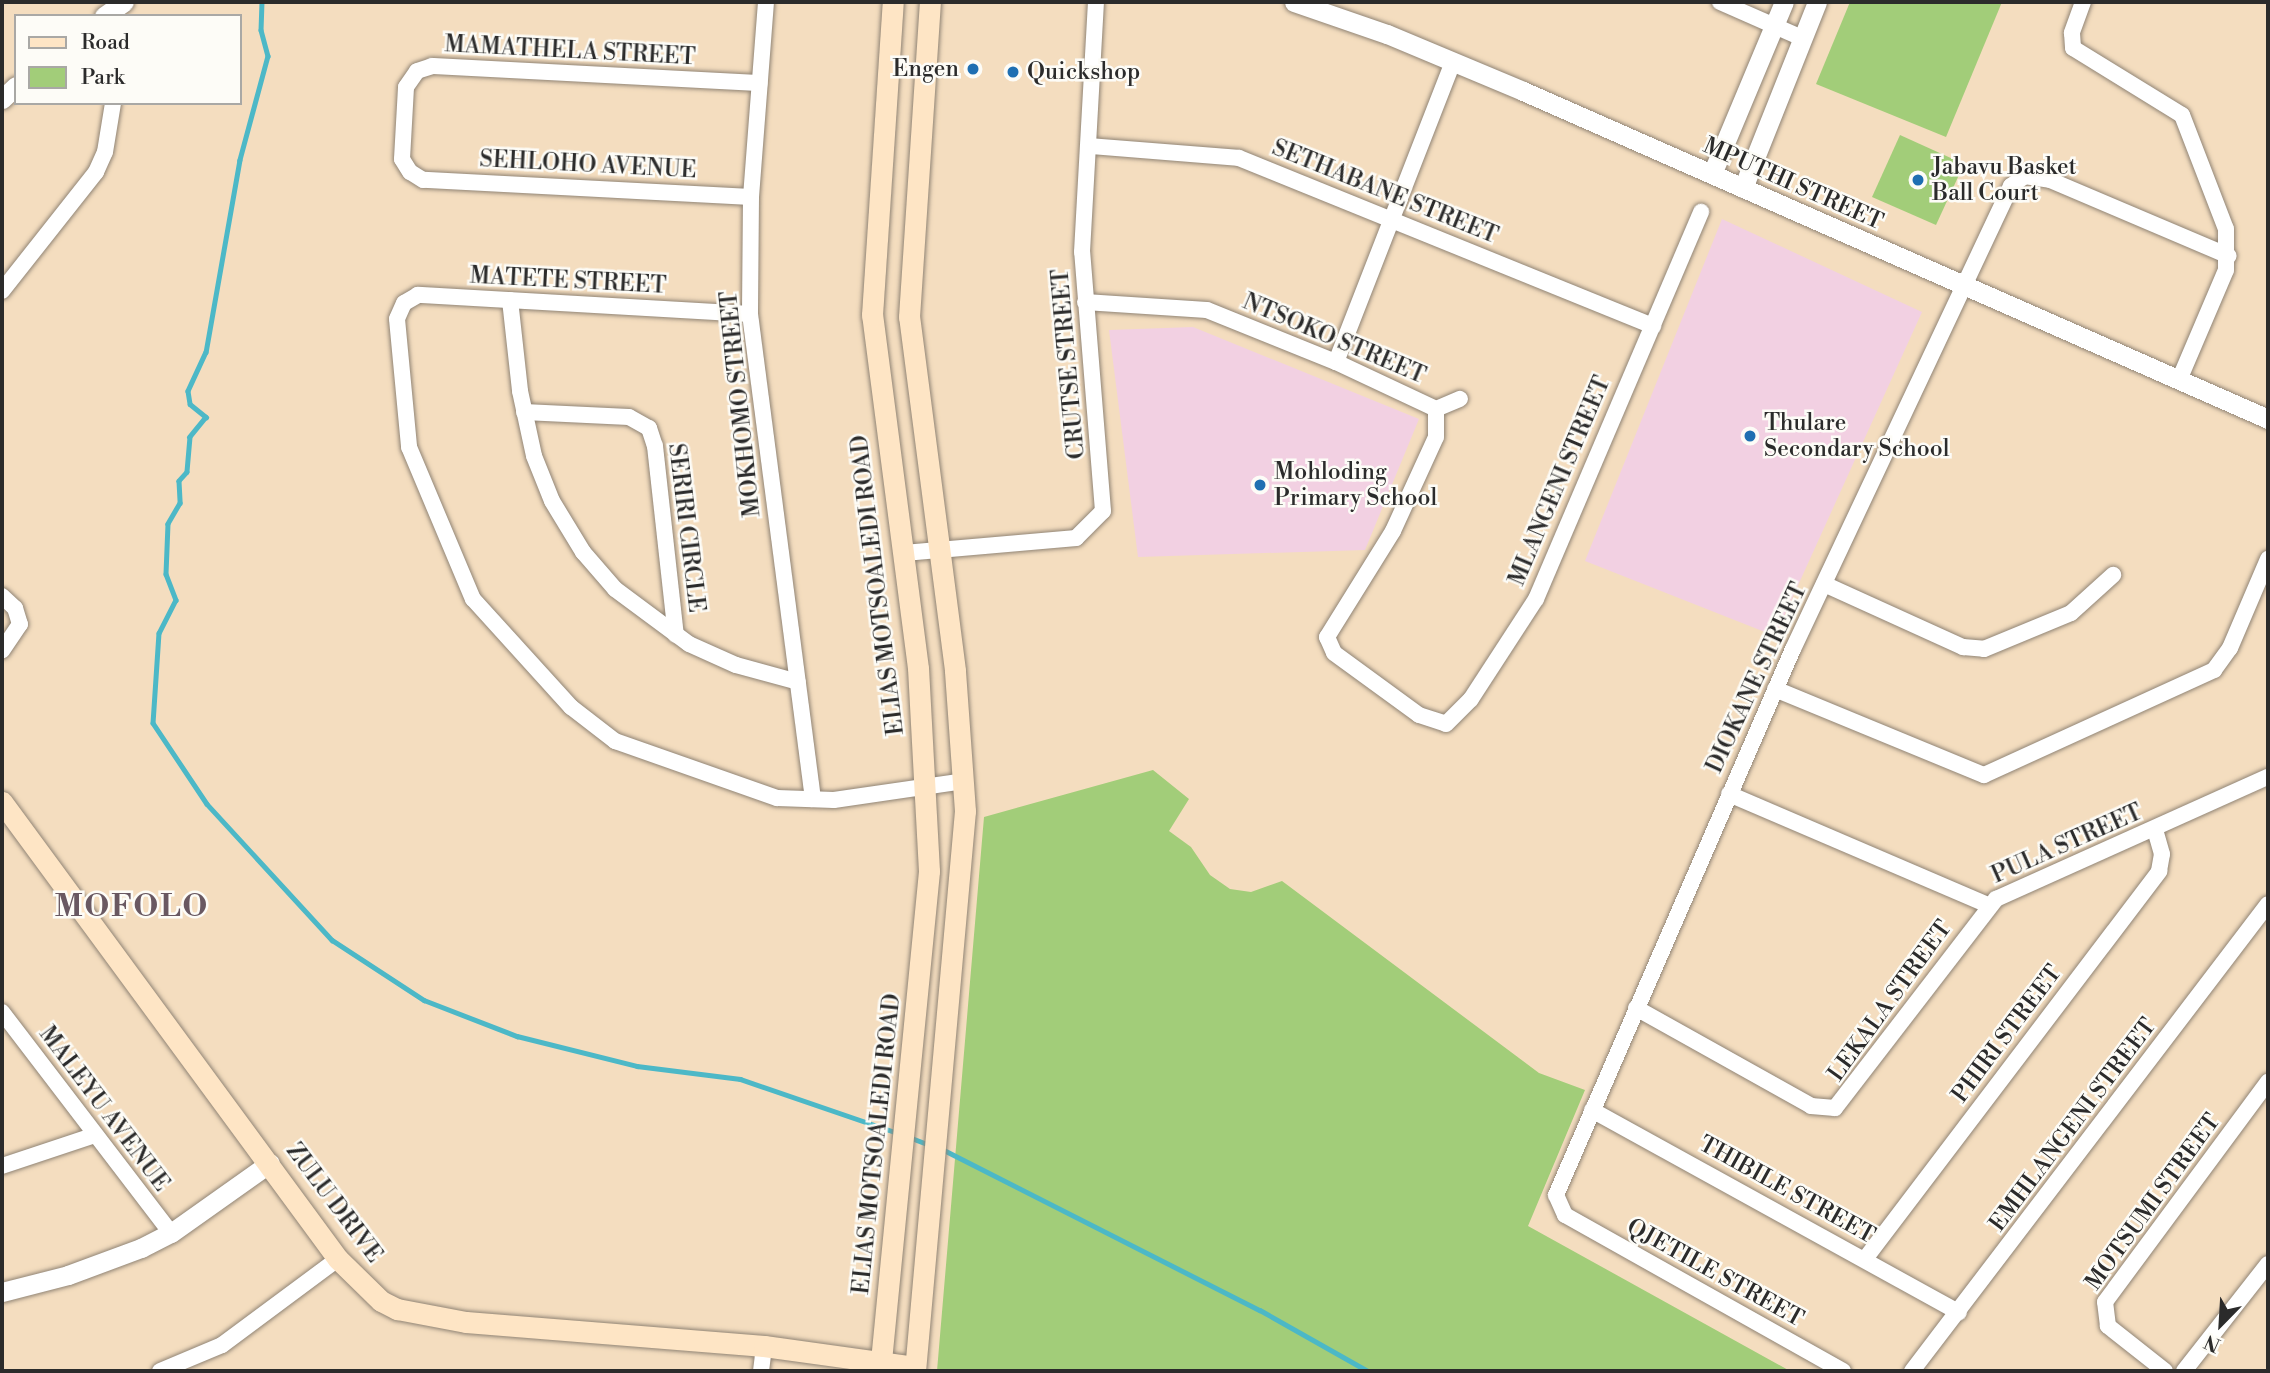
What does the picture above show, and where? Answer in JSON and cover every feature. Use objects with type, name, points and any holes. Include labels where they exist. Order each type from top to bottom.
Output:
[{"type":"main road","name":"ELIAS MOTSOALEDI ROAD","points":[[881,1367],[929,871],[918,668],[872,315],[893,2]]},
{"type":"main road","points":[[915,1369],[962,885],[964,781],[940,549],[909,317],[930,2]]},
{"type":"main road","name":"ZULU DRIVE","points":[[2,802],[338,1259],[381,1301],[416,1314],[764,1346],[881,1367],[915,1369]]},
{"type":"street","points":[[107,14],[125,2]]},
{"type":"street","name":"MOKHOMO STREET","points":[[766,2],[751,197],[750,314],[813,799]]},
{"type":"street","name":"CRUTSE STREET","points":[[904,553],[1076,538],[1103,511],[1082,252],[1096,2]]},
{"type":"street","name":"MPUTHI STREET","points":[[1294,2],[1453,62],[2268,419]]},
{"type":"street","points":[[1720,2],[1802,38]]},
{"type":"street","points":[[1712,174],[1784,2]]},
{"type":"street","points":[[1743,188],[1817,2]]},
{"type":"street","points":[[2083,2],[2072,33],[2073,48],[2182,115],[2226,229],[2229,256],[2220,288],[2179,380]]},
{"type":"street","points":[[1336,362],[1395,219],[1453,62]]},
{"type":"street","name":"MAMATHELA STREET","points":[[423,180],[410,172],[402,159],[406,87],[424,67],[760,83]]},
{"type":"street","points":[[2,291],[96,173],[113,105]]},
{"type":"street","name":"SETHABANE STREET","points":[[1090,146],[1239,158],[1395,219],[1653,326]]},
{"type":"street","name":"DIOKANE STREET","points":[[1565,1215],[1556,1195],[1636,1008],[1775,689],[2011,186],[2018,178],[2032,176],[2229,256]]},
{"type":"street","name":"SEHLOHO AVENUE","points":[[423,180],[751,197]]},
{"type":"street","name":"MLANGENI STREET","points":[[1419,715],[1439,724],[1458,717],[1525,620],[1701,212]]},
{"type":"street","name":"MATETE STREET","points":[[750,314],[418,295],[404,303],[397,319],[409,447],[456,562],[489,623],[571,708],[615,741],[755,791],[813,799]]},
{"type":"street","name":"SERIRI CIRCLE","points":[[510,300],[524,412],[534,456],[565,527],[615,589],[676,635],[736,665],[798,682]]},
{"type":"street","name":"NTSOKO STREET","points":[[1085,302],[1198,308],[1336,362],[1436,409],[1436,437],[1393,531],[1327,636],[1334,653],[1419,715]]},
{"type":"street","points":[[1436,409],[1460,399]]},
{"type":"street","name":"SERIRI CIRCLE","points":[[524,412],[629,418],[649,428],[655,446],[676,635]]},
{"type":"street","points":[[1775,689],[1984,775],[2214,670],[2230,648],[2268,559]]},
{"type":"street","points":[[1824,584],[1963,647],[1984,649],[2071,613],[2113,575]]},
{"type":"street","points":[[2,596],[15,608],[20,624],[2,651]]},
{"type":"street","name":"PULA STREET","points":[[1729,794],[1988,905],[2268,777]]},
{"type":"street","points":[[813,799],[964,781]]},
{"type":"street","name":"PHIRI STREET","points":[[1865,1259],[2159,871],[2162,854],[2155,830]]},
{"type":"street","name":"EMHLANGENI STREET","points":[[1912,1371],[1959,1313],[2268,904]]},
{"type":"street","name":"LEKALA STREET","points":[[1636,1008],[1811,1106],[1835,1108],[1988,905]]},
{"type":"street","name":"MALEYU AVENUE","points":[[2,1012],[92,1136],[171,1233]]},
{"type":"street","name":"MOTSUMI STREET","points":[[2165,1371],[2108,1326],[2103,1314],[2105,1302],[2268,1082]]},
{"type":"street","name":"THIBILE STREET","points":[[1592,1110],[1959,1313]]},
{"type":"street","points":[[2,1166],[92,1136]]},
{"type":"street","points":[[2,1292],[68,1275],[171,1233],[270,1163]]},
{"type":"street","name":"QJETILE STREET","points":[[1565,1215],[1843,1371]]},
{"type":"street","points":[[160,1371],[222,1345],[338,1259]]},
{"type":"street","points":[[2188,1369],[2268,1264]]},
{"type":"street","points":[[761,1371],[764,1346]]},
{"type":"shaded area","name":"Thulare Secondary School","points":[[1722,219],[1922,312],[1775,636],[1585,561]]},
{"type":"shaded area","name":"Mohloding Primary School","points":[[1193,327],[1419,419],[1365,550],[1138,557],[1109,330]]},
{"type":"green space","points":[[1850,2],[2002,2],[1946,137],[1816,84]]},
{"type":"green space","name":"Jabavu Basket Ball Court","points":[[1900,135],[1964,164],[1936,225],[1872,197]]},
{"type":"green space","points":[[1153,770],[1189,799],[1169,831],[1191,847],[1210,875],[1230,889],[1251,892],[1282,881],[1539,1073],[1585,1090],[1528,1226],[1790,1371],[937,1371],[984,817]]},
{"type":"waterway","points":[[262,2],[261,30],[268,56],[240,160],[206,352],[188,391],[190,404],[206,417],[190,437],[187,472],[179,481],[180,503],[168,524],[166,574],[176,600],[159,633],[153,723],[207,804],[332,940],[424,1000],[517,1036],[637,1066],[740,1079],[898,1133]]},
{"type":"waterway","points":[[909,1137],[927,1144]]},
{"type":"waterway","points":[[942,1149],[1260,1310],[1368,1371]]},
{"type":"place","name":"Engen","points":[[973,69]]},
{"type":"place","name":"Quickshop","points":[[1013,72]]},
{"type":"place","name":"Jabavu Basket Ball Court","points":[[1918,180]]},
{"type":"place","name":"Thulare Secondary School","points":[[1750,436]]},
{"type":"place","name":"Mohloding Primary School","points":[[1260,485]]},
{"type":"district","name":"MOFOLO","points":[[132,907]]}]
